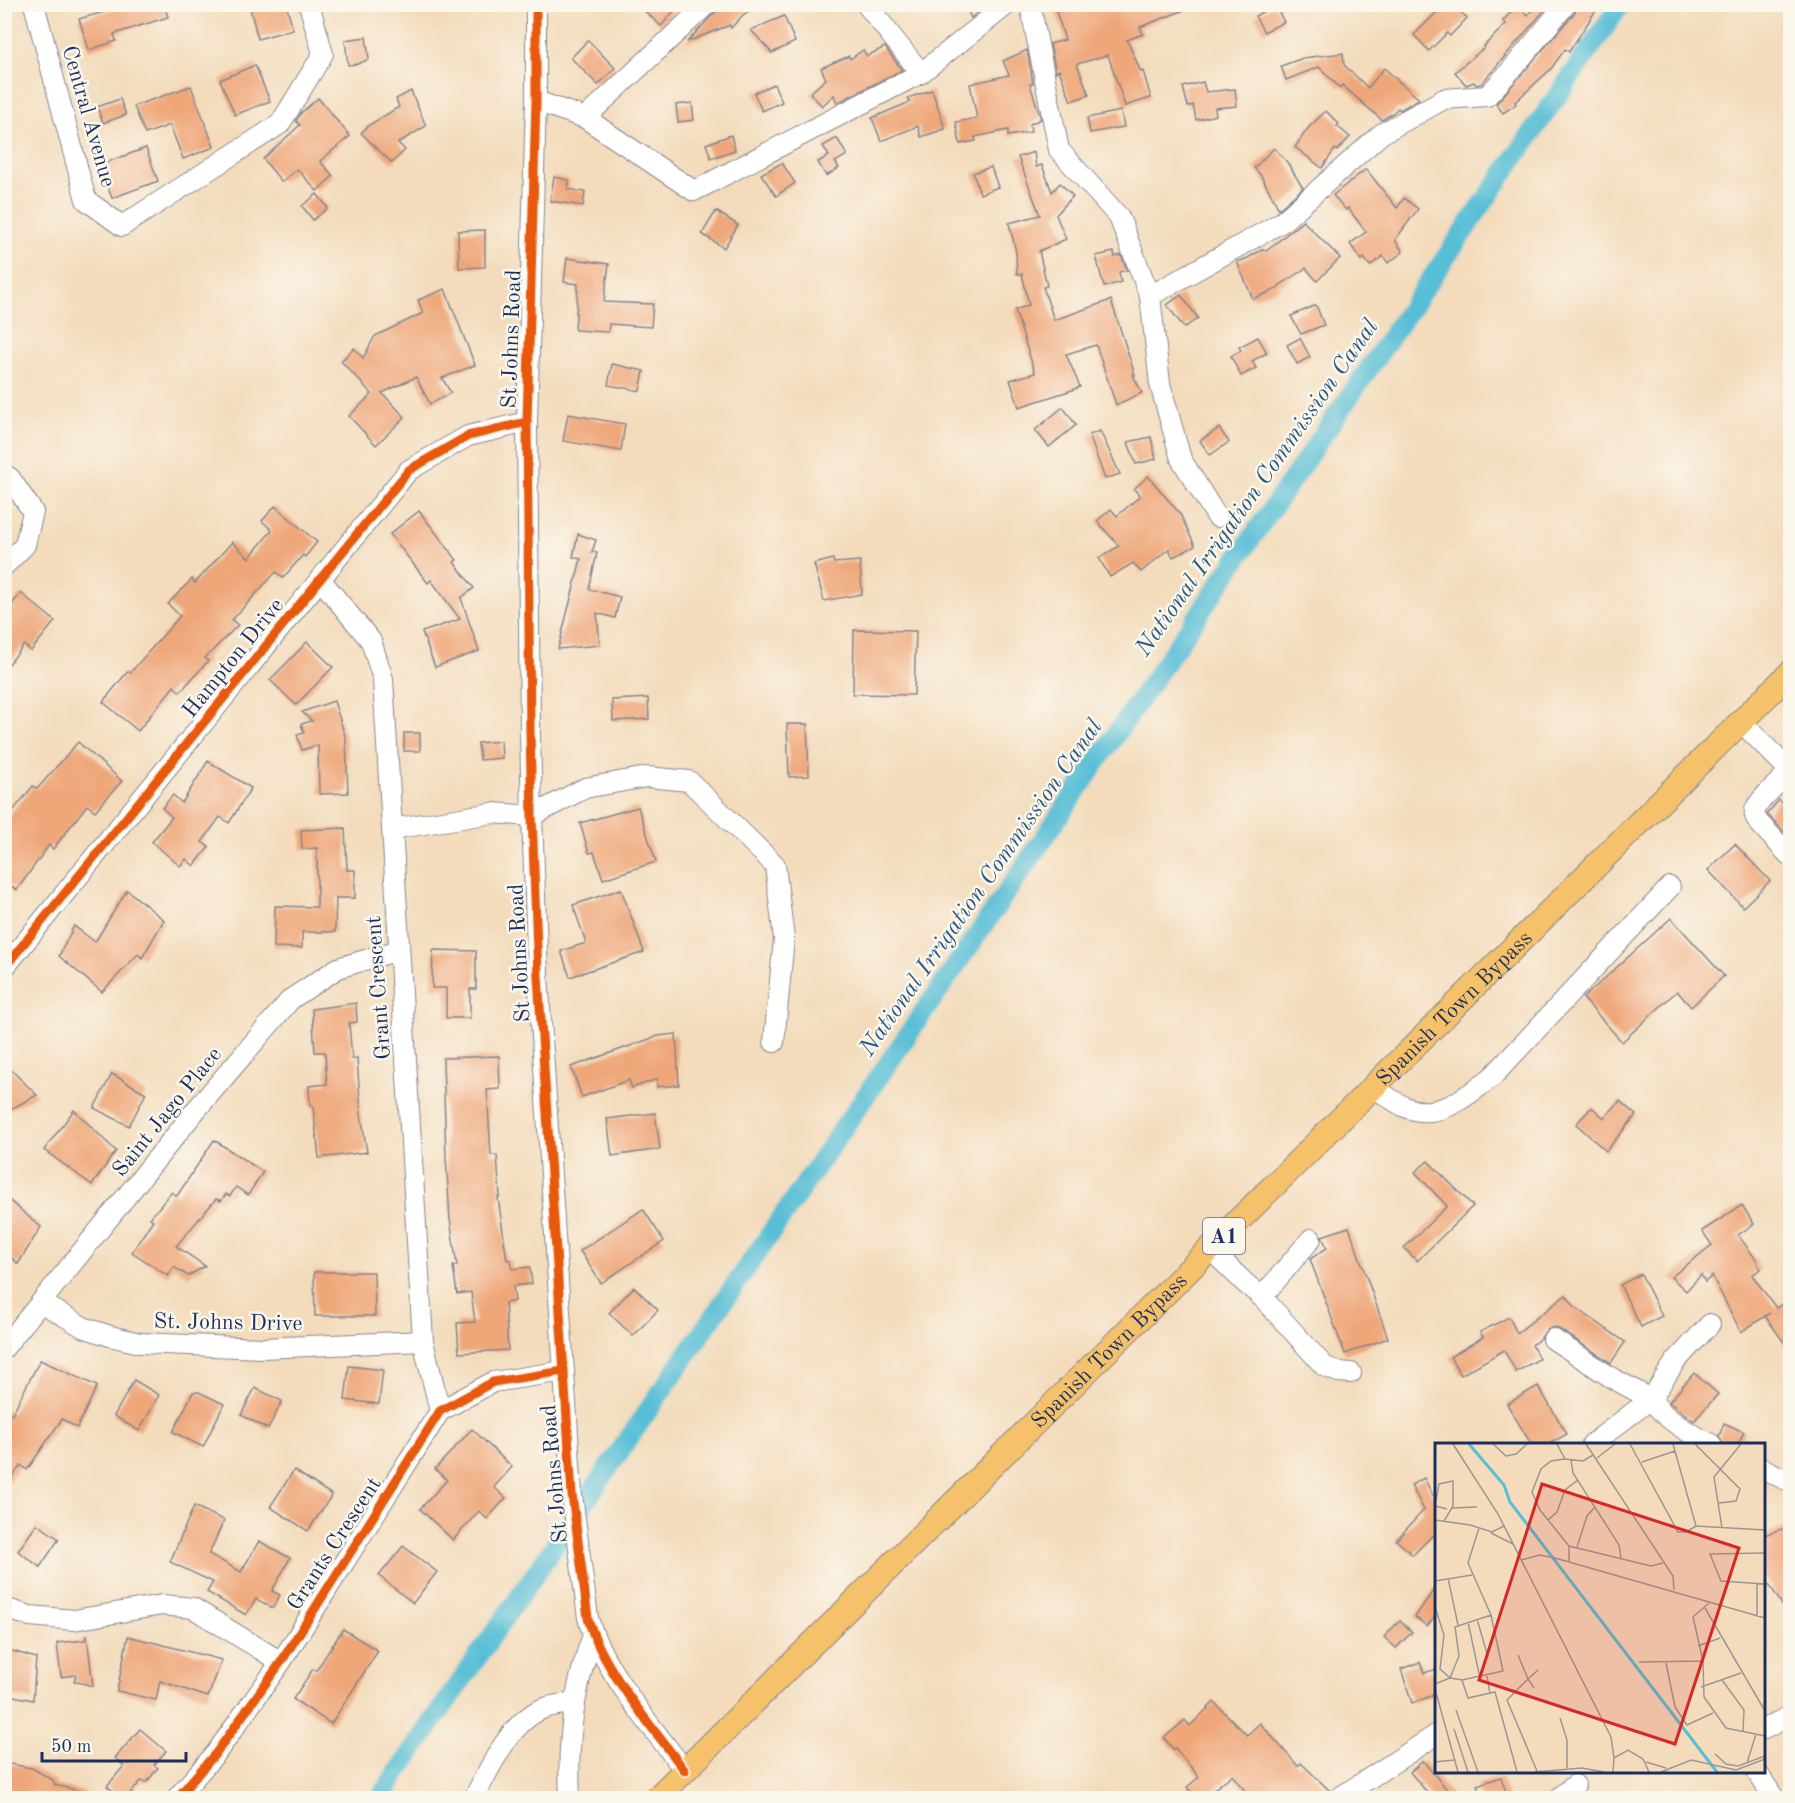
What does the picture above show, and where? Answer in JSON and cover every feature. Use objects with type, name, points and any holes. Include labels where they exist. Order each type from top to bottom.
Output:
[{"type":"main road","name":"Spanish Town Bypass","points":[[657,1798],[1791,673]]},
{"type":"street","name":"Central Avenue","points":[[34,4],[86,200],[122,226],[280,124],[323,54],[309,4]]},
{"type":"street","name":"St Johns Road","points":[[536,4],[536,101],[527,422],[532,816],[538,976],[572,1495],[592,1635],[631,1698],[685,1771]]},
{"type":"street","points":[[585,118],[707,4]]},
{"type":"street","points":[[866,4],[921,73]]},
{"type":"street","points":[[536,101],[585,118],[694,191],[921,73],[1008,4]]},
{"type":"street","points":[[1030,4],[1059,150],[1119,217],[1150,296],[1160,384],[1181,459],[1217,517]]},
{"type":"street","points":[[1150,296],[1282,222],[1381,134],[1444,99],[1487,96],[1566,4]]},
{"type":"street","name":"Hampton Drive","points":[[4,968],[409,470],[468,436],[527,422]]},
{"type":"street","points":[[4,474],[10,478],[33,512],[25,545],[4,566]]},
{"type":"street","name":"Grant Crescent","points":[[320,579],[371,641],[383,679],[423,1341],[440,1412]]},
{"type":"street","points":[[1741,722],[1790,771],[1761,802],[1755,818],[1791,856]]},
{"type":"street","points":[[392,829],[493,813],[532,816],[585,788],[647,777],[689,781],[775,865],[784,939],[774,1041]]},
{"type":"street","points":[[1373,1087],[1405,1107],[1416,1110],[1431,1112],[1447,1108],[1463,1099],[1493,1076],[1670,888]]},
{"type":"street","name":"Saint Jago Place","points":[[4,1348],[196,1110],[291,999],[338,968],[399,950]]},
{"type":"street","points":[[1262,1297],[1311,1239]]},
{"type":"street","points":[[1210,1249],[1262,1297],[1324,1366],[1338,1372],[1351,1373]]},
{"type":"street","name":"St. Johns Drive","points":[[42,1303],[83,1327],[140,1343],[262,1348],[423,1341]]},
{"type":"street","points":[[1593,1443],[1651,1399],[1676,1362],[1710,1324]]},
{"type":"street","points":[[1553,1339],[1612,1378],[1651,1399],[1681,1429],[1709,1443]]},
{"type":"street","name":"Grants Crescent","points":[[177,1798],[216,1753],[281,1662],[440,1412],[493,1382],[564,1371]]},
{"type":"street","points":[[1765,1469],[1791,1482]]},
{"type":"street","points":[[4,1608],[30,1616],[74,1620],[162,1605],[194,1608],[281,1662]]},
{"type":"street","points":[[570,1798],[568,1770],[575,1702],[582,1665],[592,1635]]},
{"type":"street","points":[[474,1798],[498,1753],[523,1721],[543,1708],[575,1702]]},
{"type":"street","points":[[1765,1729],[1791,1716]]},
{"type":"street","points":[[1339,1798],[1435,1736]]},
{"type":"street","points":[[1758,1773],[1774,1798]]},
{"type":"street","points":[[1559,1798],[1575,1785]]},
{"type":"building","points":[[132,4],[164,4],[168,17],[114,34],[116,41],[89,50],[79,19]]},
{"type":"building","points":[[249,4],[286,4],[293,29],[258,39]]},
{"type":"building","points":[[637,4],[680,4],[661,26]]},
{"type":"building","points":[[723,4],[759,4],[742,16],[731,28],[730,25],[687,42]]},
{"type":"building","points":[[965,4],[988,4],[971,18]]},
{"type":"building","points":[[1054,4],[1074,4],[1076,11],[1099,4],[1194,4],[1195,6],[1140,27],[1143,34],[1127,40],[1141,72],[1143,71],[1151,98],[1125,106],[1108,55],[1077,64],[1089,95],[1071,101],[1059,70],[1056,72],[1050,44],[1065,40]]},
{"type":"building","points":[[1445,4],[1452,4],[1467,18],[1450,36],[1447,33],[1429,51],[1414,35]]},
{"type":"building","points":[[1536,4],[1550,4],[1481,84],[1476,85],[1474,82],[1466,85],[1455,72],[1485,47],[1506,24],[1503,21],[1516,6],[1528,15]]},
{"type":"building","points":[[1578,4],[1600,4],[1569,52],[1565,49],[1551,69],[1515,102],[1516,104],[1503,113],[1496,104],[1575,12]]},
{"type":"building","points":[[1275,5],[1284,22],[1264,32],[1255,16]]},
{"type":"building","points":[[784,16],[795,42],[772,53],[751,30]]},
{"type":"building","points":[[366,37],[369,59],[348,65],[345,40]]},
{"type":"building","points":[[588,40],[615,68],[598,85],[571,58]]},
{"type":"building","points":[[885,47],[902,70],[837,103],[834,95],[822,106],[810,93],[826,79],[821,68],[849,56],[850,59],[863,50],[867,56]]},
{"type":"building","points":[[1027,50],[1033,83],[1030,84],[1041,119],[1030,124],[1031,132],[1008,136],[1008,130],[975,137],[976,141],[960,144],[956,122],[977,118],[970,84],[1009,75],[1003,61]]},
{"type":"building","points":[[1343,53],[1344,65],[1368,88],[1384,68],[1419,99],[1400,110],[1398,108],[1382,120],[1342,85],[1340,88],[1319,67],[1286,80],[1281,66],[1303,58]]},
{"type":"building","points":[[255,65],[270,101],[235,115],[220,80]]},
{"type":"building","points":[[1203,82],[1206,92],[1235,89],[1237,106],[1215,108],[1216,115],[1196,120],[1193,105],[1188,107],[1183,87]]},
{"type":"building","points":[[774,84],[782,102],[762,111],[754,93]]},
{"type":"building","points":[[191,86],[214,147],[183,159],[170,125],[145,134],[134,106]]},
{"type":"building","points":[[932,90],[945,129],[921,137],[918,126],[881,141],[872,118],[910,102],[908,98]]},
{"type":"building","points":[[411,91],[426,126],[398,143],[405,150],[392,163],[361,133],[369,125],[399,107],[396,99]]},
{"type":"building","points":[[318,98],[350,136],[320,161],[333,176],[317,191],[297,169],[282,182],[263,159],[300,125],[296,121],[301,113]]},
{"type":"building","points":[[120,99],[126,115],[103,123],[97,107]]},
{"type":"building","points":[[692,103],[694,120],[678,122],[676,105]]},
{"type":"building","points":[[1121,111],[1124,127],[1090,133],[1087,118]]},
{"type":"building","points":[[1326,111],[1339,124],[1337,126],[1350,137],[1337,151],[1335,149],[1322,168],[1295,147],[1309,127]]},
{"type":"building","points":[[731,135],[735,150],[711,158],[706,144]]},
{"type":"building","points":[[837,138],[847,155],[835,162],[839,168],[826,176],[818,162],[829,156],[823,146]]},
{"type":"building","points":[[146,148],[158,181],[112,198],[99,165]]},
{"type":"building","points":[[1274,148],[1287,162],[1303,188],[1279,209],[1261,176],[1254,168]]},
{"type":"building","points":[[1034,152],[1036,167],[1042,165],[1052,192],[1060,183],[1073,196],[1056,215],[1066,239],[1039,251],[1047,286],[1043,287],[1054,320],[1111,300],[1135,375],[1133,375],[1142,393],[1116,405],[1096,345],[1066,354],[1080,387],[1019,407],[1010,380],[1035,373],[1015,310],[1029,305],[1022,274],[1017,274],[1016,252],[1009,223],[1040,215],[1018,157]]},
{"type":"building","points":[[782,163],[795,183],[776,196],[761,174]]},
{"type":"building","points":[[991,167],[998,187],[980,194],[973,173]]},
{"type":"building","points":[[1366,169],[1397,208],[1404,198],[1418,209],[1395,240],[1403,252],[1388,263],[1383,256],[1370,266],[1364,258],[1361,260],[1350,244],[1366,232],[1348,208],[1346,210],[1333,195]]},
{"type":"building","points":[[554,177],[569,180],[568,189],[585,192],[583,206],[550,201]]},
{"type":"building","points":[[317,194],[328,208],[313,220],[302,206]]},
{"type":"building","points":[[716,211],[738,225],[724,248],[702,234]]},
{"type":"building","points":[[1303,221],[1340,258],[1317,281],[1306,268],[1279,288],[1253,299],[1237,262],[1263,249],[1266,251]]},
{"type":"building","points":[[485,230],[485,267],[459,268],[458,231]]},
{"type":"building","points":[[1114,252],[1115,257],[1121,255],[1127,270],[1119,272],[1121,282],[1104,287],[1096,256]]},
{"type":"building","points":[[567,258],[609,264],[604,302],[653,304],[651,327],[609,324],[608,332],[575,330],[578,284],[564,282]]},
{"type":"building","points":[[445,289],[475,365],[442,378],[451,393],[430,404],[416,377],[382,393],[405,417],[376,445],[349,416],[372,394],[341,361],[354,348],[363,358],[375,336],[423,313],[418,300]]},
{"type":"building","points":[[1181,295],[1198,318],[1184,328],[1167,305]]},
{"type":"building","points":[[1316,305],[1324,325],[1301,334],[1291,316]]},
{"type":"building","points":[[1258,337],[1267,353],[1252,361],[1256,368],[1241,376],[1231,356],[1241,351],[1239,347]]},
{"type":"building","points":[[1300,338],[1310,357],[1297,364],[1287,345]]},
{"type":"building","points":[[612,364],[644,371],[640,391],[608,385]]},
{"type":"building","points":[[1063,407],[1076,425],[1049,447],[1035,430]]},
{"type":"building","points":[[568,414],[625,424],[621,451],[563,441]]},
{"type":"building","points":[[1219,428],[1229,442],[1210,455],[1200,441]]},
{"type":"building","points":[[1100,431],[1120,474],[1105,479],[1089,435]]},
{"type":"building","points":[[1151,437],[1156,459],[1136,464],[1128,442]]},
{"type":"building","points":[[1148,476],[1180,514],[1195,546],[1173,557],[1169,549],[1141,572],[1133,563],[1110,577],[1099,558],[1119,546],[1097,521],[1111,509],[1117,516],[1140,496],[1134,489]]},
{"type":"building","points":[[275,506],[317,542],[283,578],[276,572],[232,620],[238,625],[205,658],[208,661],[180,692],[174,686],[138,731],[103,702],[128,671],[130,673],[180,616],[168,604],[192,579],[195,583],[232,542],[249,558],[272,530],[262,521]]},
{"type":"building","points":[[419,511],[457,560],[454,562],[474,588],[461,598],[479,651],[435,667],[422,632],[460,619],[431,580],[428,583],[390,534]]},
{"type":"building","points":[[578,534],[596,540],[592,552],[597,553],[589,589],[620,597],[615,618],[597,613],[600,645],[558,649],[581,559],[573,557]]},
{"type":"building","points":[[833,559],[834,563],[860,561],[862,594],[824,601],[814,564]]},
{"type":"building","points":[[21,593],[55,621],[31,651],[24,645],[4,670],[4,614]]},
{"type":"building","points":[[854,630],[916,631],[914,695],[853,694]]},
{"type":"building","points":[[307,642],[333,667],[296,705],[270,680]]},
{"type":"building","points":[[648,698],[649,719],[613,721],[612,700]]},
{"type":"building","points":[[334,701],[346,739],[348,793],[319,794],[318,745],[302,750],[297,735],[304,733],[301,724],[312,721],[302,712]]},
{"type":"building","points":[[787,724],[807,724],[809,776],[789,777]]},
{"type":"building","points":[[404,733],[420,733],[420,751],[404,751]]},
{"type":"building","points":[[501,741],[502,758],[480,760],[478,743]]},
{"type":"building","points":[[78,742],[122,781],[95,811],[87,805],[53,849],[49,845],[17,890],[4,882],[4,822],[33,786],[37,789]]},
{"type":"building","points":[[208,761],[251,788],[229,823],[220,817],[202,842],[209,847],[194,866],[186,859],[180,866],[152,842],[172,817],[162,808],[173,795],[182,803]]},
{"type":"building","points":[[1779,800],[1791,810],[1791,839],[1767,814]]},
{"type":"building","points":[[638,807],[656,862],[603,879],[594,852],[589,853],[580,823]]},
{"type":"building","points":[[345,828],[347,870],[355,870],[355,898],[336,898],[335,932],[302,932],[302,948],[274,947],[275,906],[317,907],[317,848],[302,849],[301,830]]},
{"type":"building","points":[[1735,844],[1770,881],[1743,907],[1708,870]]},
{"type":"building","points":[[621,889],[644,952],[570,977],[561,951],[586,943],[573,905]]},
{"type":"building","points":[[127,890],[164,920],[142,958],[138,954],[102,992],[59,956],[74,926],[95,942]]},
{"type":"building","points":[[1671,918],[1724,976],[1691,1007],[1677,991],[1622,1042],[1583,998]]},
{"type":"building","points":[[433,950],[476,951],[476,989],[470,989],[470,1018],[446,1018],[446,988],[432,988]]},
{"type":"building","points":[[356,1003],[357,1022],[349,1023],[352,1059],[357,1058],[361,1114],[367,1152],[319,1158],[309,1086],[327,1084],[325,1052],[315,1052],[312,1009]]},
{"type":"building","points":[[676,1034],[679,1085],[657,1087],[657,1079],[632,1088],[629,1080],[582,1097],[571,1067],[658,1036]]},
{"type":"building","points":[[499,1056],[500,1089],[487,1090],[491,1155],[497,1155],[500,1197],[498,1197],[507,1260],[511,1260],[512,1269],[530,1267],[532,1284],[513,1286],[515,1301],[505,1303],[508,1350],[459,1353],[457,1323],[475,1322],[471,1292],[457,1294],[453,1266],[457,1266],[450,1219],[443,1058]]},
{"type":"building","points":[[4,1063],[37,1095],[4,1113]]},
{"type":"building","points":[[112,1074],[146,1093],[129,1126],[94,1108]]},
{"type":"building","points":[[1620,1101],[1636,1115],[1606,1151],[1576,1124],[1592,1107],[1604,1118]]},
{"type":"building","points":[[74,1110],[116,1151],[92,1185],[44,1150]]},
{"type":"building","points":[[655,1113],[660,1149],[612,1156],[607,1119]]},
{"type":"building","points":[[214,1140],[263,1172],[248,1195],[236,1187],[230,1196],[226,1194],[221,1201],[216,1199],[176,1246],[205,1266],[188,1276],[174,1267],[168,1276],[132,1252],[153,1220],[150,1218],[172,1192],[177,1196]]},
{"type":"building","points":[[1428,1161],[1473,1206],[1417,1261],[1404,1248],[1447,1206],[1415,1172]]},
{"type":"building","points":[[4,1196],[41,1227],[18,1264],[4,1250]]},
{"type":"building","points":[[1742,1205],[1754,1224],[1738,1235],[1761,1269],[1752,1275],[1776,1308],[1791,1298],[1791,1352],[1765,1316],[1741,1332],[1712,1276],[1705,1282],[1701,1275],[1686,1291],[1671,1277],[1712,1245],[1702,1231]]},
{"type":"building","points":[[643,1209],[664,1241],[601,1283],[580,1251]]},
{"type":"building","points":[[1349,1227],[1388,1338],[1345,1354],[1310,1259],[1327,1248],[1322,1236]]},
{"type":"building","points":[[314,1272],[374,1272],[375,1316],[315,1316]]},
{"type":"building","points":[[1641,1274],[1662,1316],[1641,1327],[1620,1285]]},
{"type":"building","points":[[634,1287],[658,1310],[633,1336],[609,1313]]},
{"type":"building","points":[[1566,1295],[1575,1307],[1625,1342],[1611,1363],[1556,1327],[1547,1329],[1532,1345],[1539,1359],[1516,1372],[1504,1350],[1461,1375],[1450,1357],[1483,1337],[1480,1332],[1509,1317],[1517,1333]]},
{"type":"building","points":[[40,1360],[97,1386],[77,1428],[62,1419],[27,1470],[21,1465],[4,1488],[4,1409],[12,1414]]},
{"type":"building","points":[[349,1366],[383,1370],[379,1404],[345,1400]]},
{"type":"building","points":[[1694,1373],[1718,1394],[1694,1421],[1669,1402]]},
{"type":"building","points":[[134,1380],[159,1395],[139,1431],[114,1416]]},
{"type":"building","points":[[1538,1386],[1567,1434],[1551,1443],[1530,1443],[1507,1404]]},
{"type":"building","points":[[255,1388],[282,1401],[268,1429],[241,1415]]},
{"type":"building","points":[[193,1392],[199,1392],[224,1404],[203,1447],[173,1432]]},
{"type":"building","points":[[1724,1423],[1744,1432],[1738,1443],[1722,1443],[1719,1436]]},
{"type":"building","points":[[472,1429],[512,1467],[494,1487],[506,1498],[487,1519],[479,1511],[453,1540],[420,1509],[447,1480],[435,1469]]},
{"type":"building","points":[[294,1470],[332,1495],[308,1531],[270,1507]]},
{"type":"building","points":[[1424,1478],[1435,1499],[1435,1535],[1413,1555],[1396,1540],[1424,1510],[1411,1485]]},
{"type":"building","points":[[194,1506],[224,1520],[209,1554],[241,1572],[259,1541],[290,1558],[272,1591],[280,1595],[273,1608],[256,1599],[246,1615],[207,1592],[213,1582],[170,1562]]},
{"type":"building","points":[[37,1524],[59,1539],[40,1567],[18,1551]]},
{"type":"building","points":[[1791,1526],[1791,1619],[1765,1578],[1765,1535]]},
{"type":"building","points":[[403,1546],[437,1572],[413,1603],[379,1576]]},
{"type":"building","points":[[1435,1588],[1435,1616],[1427,1626],[1415,1617]]},
{"type":"building","points":[[1400,1620],[1412,1632],[1396,1648],[1384,1637]]},
{"type":"building","points":[[343,1629],[378,1651],[331,1724],[293,1699],[313,1669],[316,1671]]},
{"type":"building","points":[[86,1636],[93,1686],[74,1681],[76,1675],[61,1677],[57,1643],[85,1640]]},
{"type":"building","points":[[128,1636],[222,1660],[208,1697],[160,1681],[156,1700],[117,1691]]},
{"type":"building","points":[[9,1650],[36,1658],[33,1700],[4,1694],[4,1670]]},
{"type":"building","points":[[1420,1662],[1424,1673],[1435,1670],[1435,1695],[1412,1703],[1401,1669]]},
{"type":"building","points":[[1214,1702],[1247,1735],[1260,1723],[1298,1766],[1301,1763],[1330,1791],[1327,1798],[1251,1798],[1232,1775],[1203,1798],[1196,1798],[1187,1787],[1199,1777],[1164,1738],[1185,1720],[1190,1726]]},
{"type":"building","points":[[140,1729],[166,1751],[154,1765],[158,1768],[147,1782],[141,1781],[126,1798],[122,1798],[107,1786],[124,1766],[115,1758]]},
{"type":"building","points":[[1423,1761],[1454,1798],[1432,1798],[1410,1772]]},
{"type":"building","points":[[4,1763],[32,1768],[53,1780],[55,1785],[85,1792],[85,1798],[4,1798]]},
{"type":"building","points":[[1501,1777],[1508,1798],[1482,1798],[1477,1785]]},
{"type":"waterway","name":"National Irrigation Commission Canal","points":[[380,1798],[1621,4]]},
{"type":"cycle path","points":[[536,4],[536,101],[527,422],[532,816],[538,976],[572,1495],[588,1618],[595,1637],[604,1657],[630,1698],[685,1771]]},
{"type":"cycle path","points":[[4,968],[409,470],[468,436],[527,422]]},
{"type":"cycle path","points":[[177,1798],[216,1753],[281,1662],[440,1411],[493,1382],[564,1371]]}]
